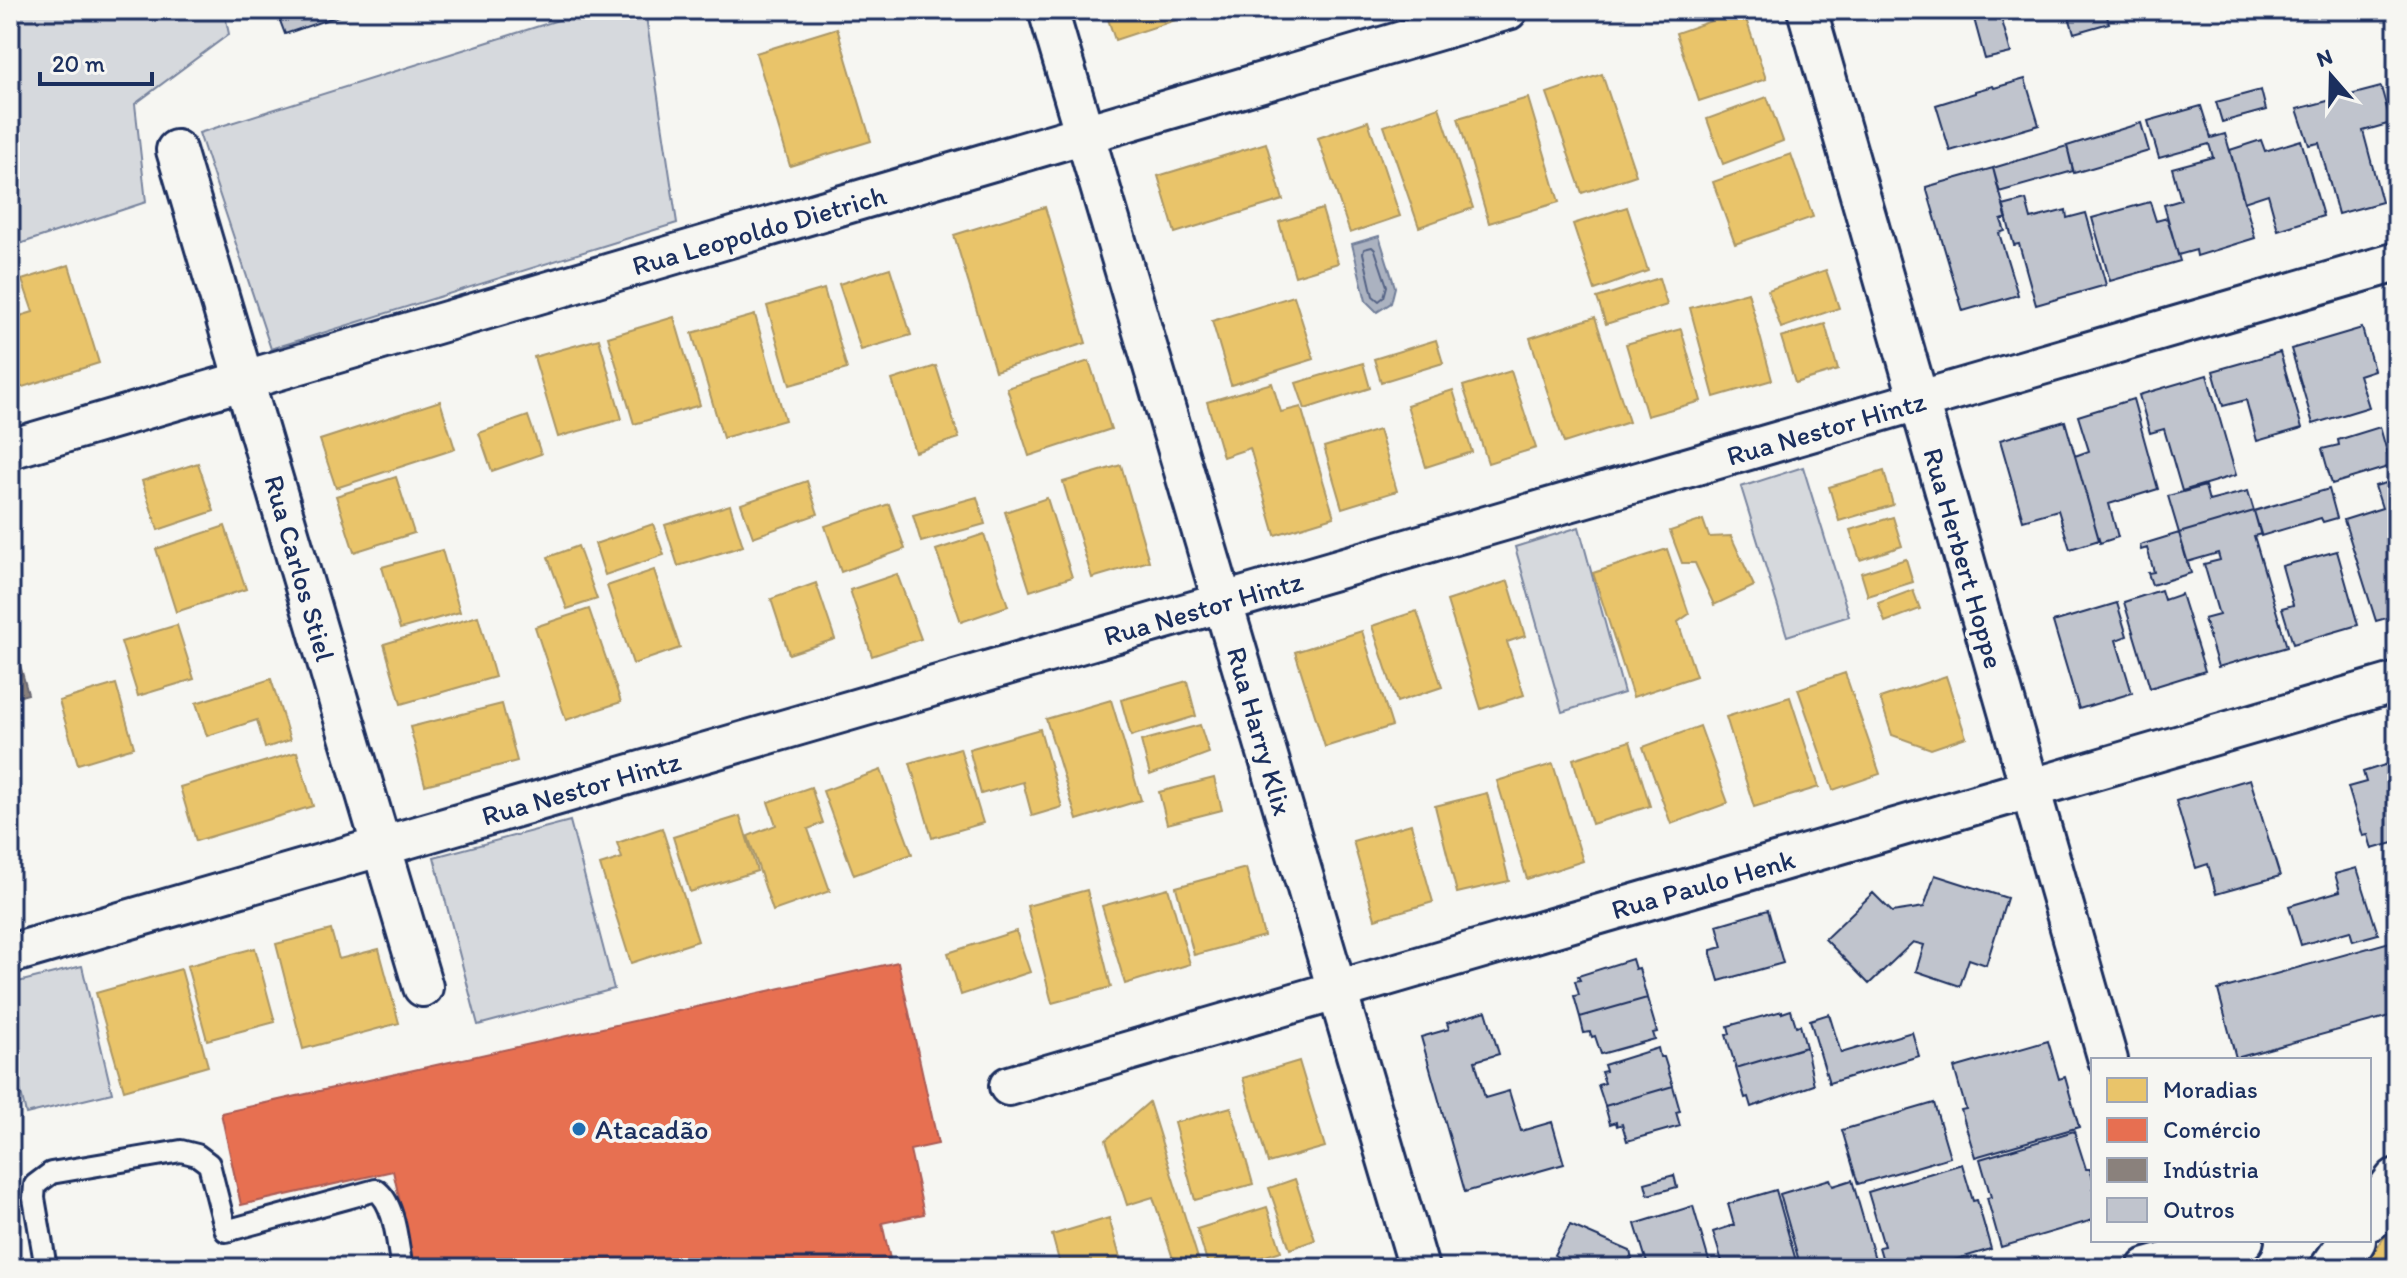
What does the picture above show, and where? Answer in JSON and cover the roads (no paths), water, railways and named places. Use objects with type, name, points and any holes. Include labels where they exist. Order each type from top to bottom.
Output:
[{"type":"street","name":"Rua Harry Klix","points":[[1048,10],[1419,1268]]},
{"type":"street","name":"Rua Leopoldo Dietrich","points":[[10,449],[1508,10]]},
{"type":"street","name":"Rua Herbert Hoppe","points":[[1807,10],[2107,1058]]},
{"type":"street","name":"Rua Carlos Stiel","points":[[176,150],[423,987]]},
{"type":"street","name":"Rua Nestor Hintz","points":[[10,954],[2397,262]]},
{"type":"street","name":"Rua Paulo Henk","points":[[1009,1086],[2397,682]]},
{"type":"street","points":[[2157,1257],[2234,1242]]},
{"type":"street","points":[[2333,1268],[2352,1242]]},
{"type":"lane","points":[[46,1268],[34,1198],[35,1185],[51,1173],[181,1151],[197,1155],[209,1164],[226,1231],[376,1190],[384,1195],[389,1206],[402,1268]]},
{"type":"water","points":[[1379,236],[1395,287],[1391,303],[1377,312],[1366,301],[1352,244]]},
{"type":"place","name":"Atacadão","points":[[579,1129]]}]
